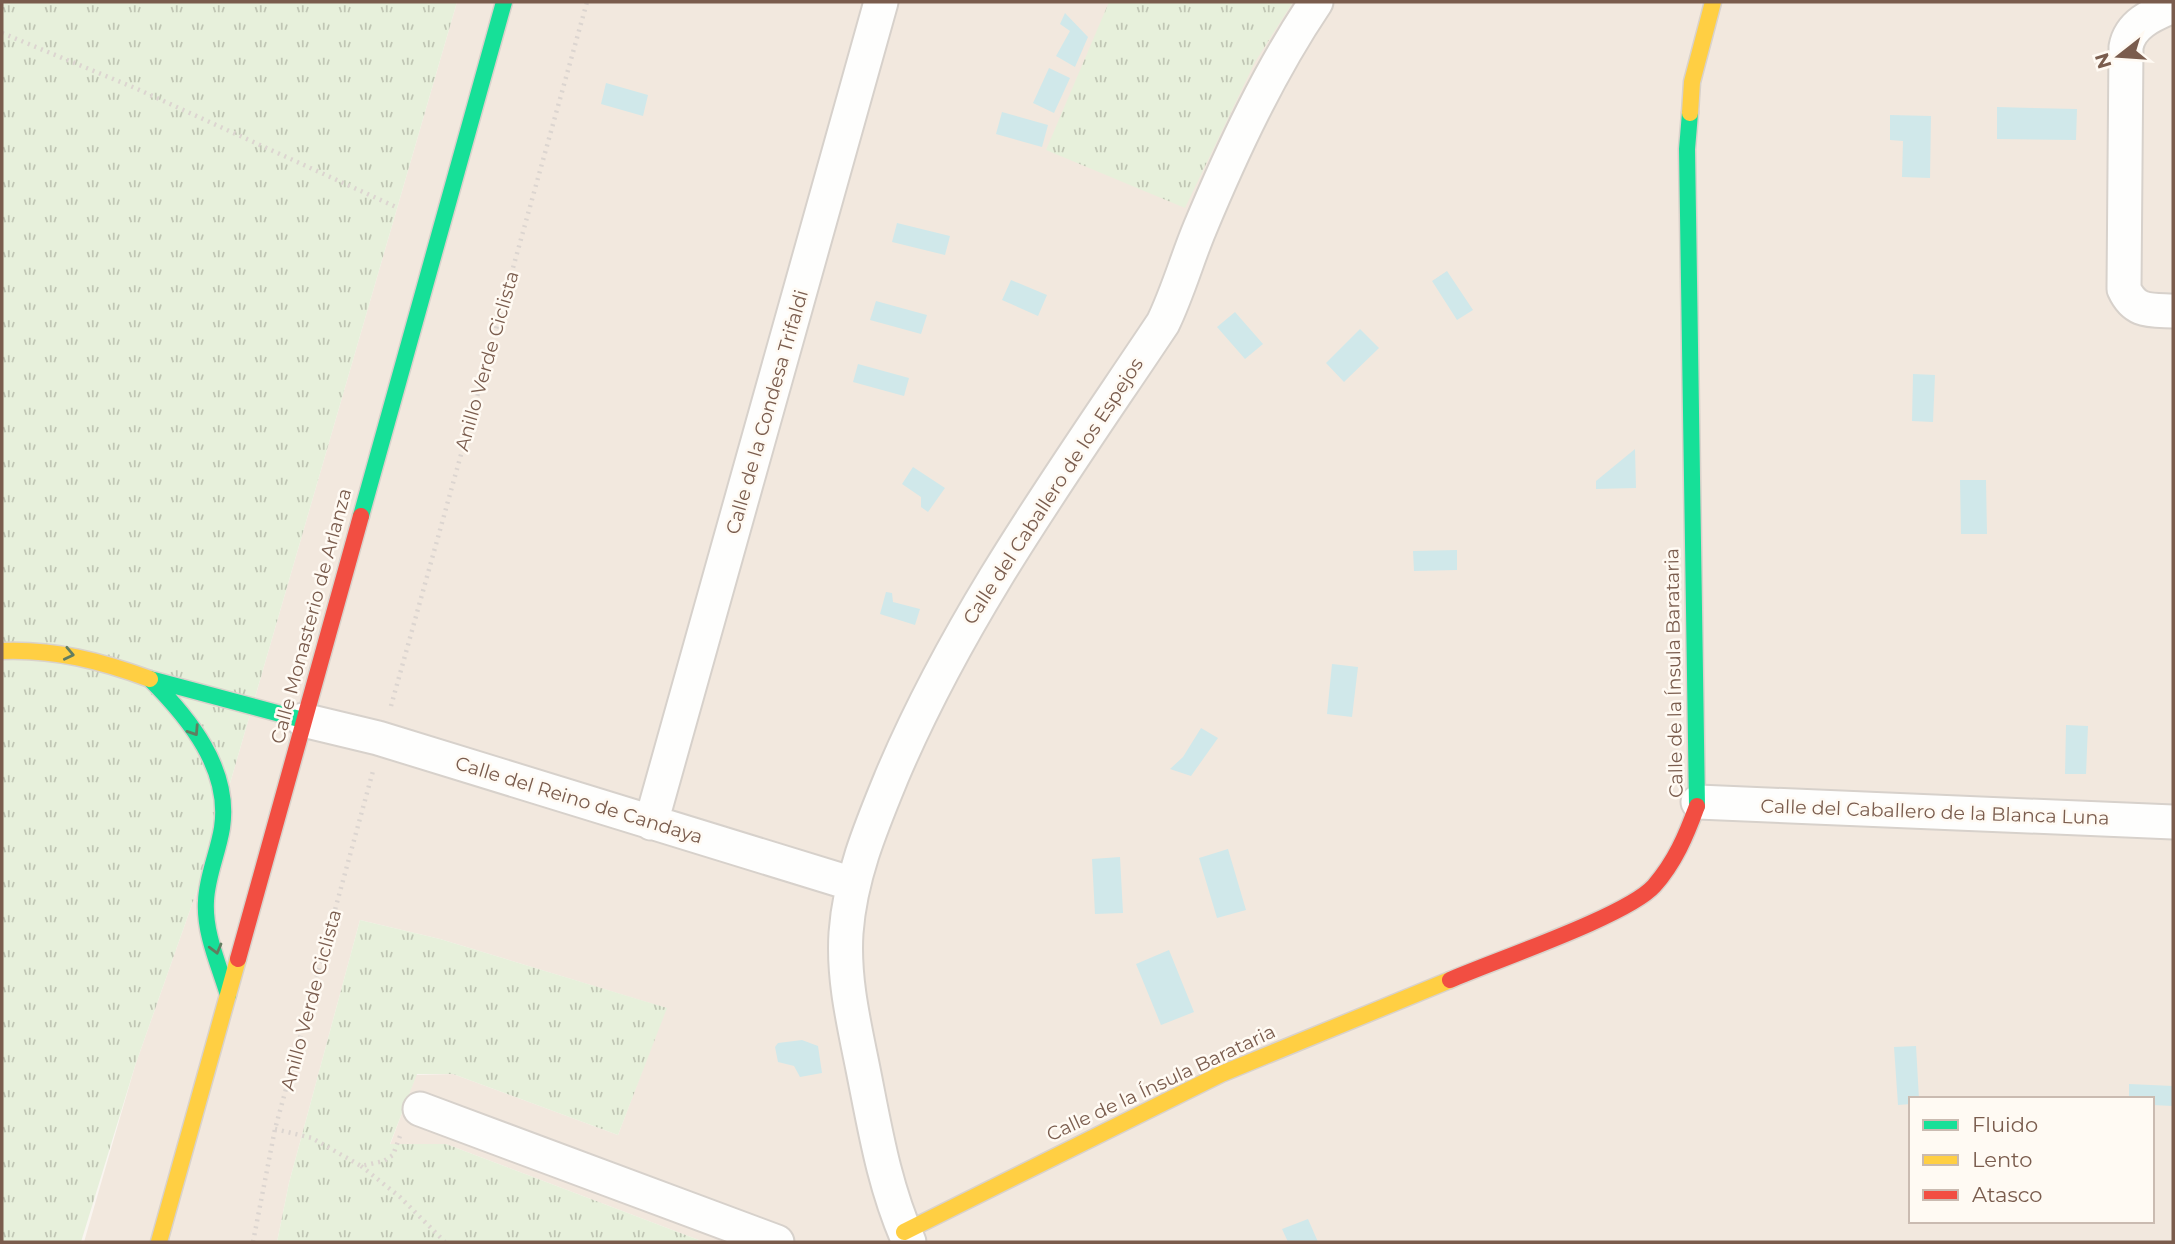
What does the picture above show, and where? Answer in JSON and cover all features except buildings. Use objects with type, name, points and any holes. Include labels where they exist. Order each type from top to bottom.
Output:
[{"type":"main road","name":"Calle Monasterio de Arlanza","points":[[159,1242],[504,2]]},
{"type":"main road","name":"Calle de la Ínsula Barataria","points":[[906,1237],[1221,1074],[1613,912],[1652,888],[1683,846],[1698,802],[1687,149],[1692,82],[1713,2]]},
{"type":"main road","points":[[2,651],[38,649],[67,652],[150,679],[303,720]]},
{"type":"main road","points":[[150,679],[183,715],[203,745],[217,777],[224,816],[206,911],[228,997]]},
{"type":"street","name":"Calle de la Condesa Trifaldi","points":[[651,822],[881,2]]},
{"type":"street","name":"Calle del Caballero de los Espejos","points":[[906,1237],[884,1175],[846,971],[846,933],[853,884],[878,809],[951,651],[995,575],[1163,323],[1180,287],[1199,230],[1272,71],[1316,2]]},
{"type":"street","points":[[2173,6],[2137,24],[2128,34],[2124,289],[2131,303],[2143,310],[2173,311]]},
{"type":"street","name":"Calle del Reino de Candaya","points":[[303,720],[377,738],[853,884]]},
{"type":"street","name":"Calle del Caballero de la Blanca Luna","points":[[1698,802],[2173,822]]},
{"type":"street","points":[[420,1109],[777,1242]]},
{"type":"path","name":"Anillo Verde Ciclista","points":[[390,712],[587,2]]},
{"type":"path","points":[[2,33],[135,88],[396,207]]},
{"type":"path","name":"Anillo Verde Ciclista","points":[[253,1242],[275,1129],[374,770],[370,760]]},
{"type":"path","points":[[361,1166],[384,1161],[393,1155],[397,1140],[420,1109]]},
{"type":"path","points":[[275,1129],[312,1138],[361,1166],[400,1198],[445,1242]]},
{"type":"shaded area","points":[[457,2],[2173,2],[2173,1242],[704,1242],[446,1144],[390,1145],[416,1075],[453,1074],[618,1135],[666,1008],[440,939],[360,920],[289,1183],[277,1242],[84,1242],[135,1066],[208,859]]},
{"type":"green space","points":[[2,2],[457,2],[208,859],[135,1066],[81,1242],[2,1242]]},
{"type":"green space","points":[[1109,2],[1293,2],[1255,62],[1185,208],[1046,150]]},
{"type":"green space","points":[[360,920],[440,939],[667,1008],[618,1135],[453,1074],[417,1074],[390,1144],[446,1144],[704,1242],[277,1242],[289,1183]]},
{"type":"water","points":[[1065,13],[1088,37],[1075,67],[1056,56],[1070,31],[1060,24]]},
{"type":"water","points":[[1049,68],[1070,78],[1054,113],[1033,103]]},
{"type":"water","points":[[606,83],[648,95],[643,116],[601,104]]},
{"type":"water","points":[[1997,107],[2077,109],[2076,140],[1997,139]]},
{"type":"water","points":[[1002,112],[1048,125],[1042,147],[996,134]]},
{"type":"water","points":[[1890,115],[1931,116],[1930,178],[1902,177],[1903,141],[1890,140]]},
{"type":"water","points":[[897,223],[950,236],[945,255],[892,242]]},
{"type":"water","points":[[1447,271],[1473,310],[1457,320],[1432,281]]},
{"type":"water","points":[[1011,280],[1047,295],[1038,316],[1002,300]]},
{"type":"water","points":[[876,301],[927,315],[921,334],[870,320]]},
{"type":"water","points":[[1235,312],[1263,344],[1245,359],[1217,327]]},
{"type":"water","points":[[1360,329],[1379,348],[1344,382],[1326,363]]},
{"type":"water","points":[[858,364],[909,378],[904,396],[853,382]]},
{"type":"water","points":[[1913,374],[1935,375],[1933,422],[1912,421]]},
{"type":"water","points":[[1635,449],[1636,488],[1596,489],[1596,481]]},
{"type":"water","points":[[913,467],[945,488],[928,512],[921,507],[921,497],[902,484]]},
{"type":"water","points":[[1960,480],[1986,480],[1987,534],[1961,534]]},
{"type":"water","points":[[1457,550],[1457,570],[1414,571],[1413,551]]},
{"type":"water","points":[[886,592],[892,593],[893,602],[920,609],[915,625],[880,614]]},
{"type":"water","points":[[1332,664],[1358,667],[1352,717],[1327,714]]},
{"type":"water","points":[[2066,725],[2088,726],[2086,774],[2065,774]]},
{"type":"water","points":[[1201,728],[1218,738],[1191,776],[1170,769],[1183,757]]},
{"type":"water","points":[[1228,849],[1246,910],[1217,918],[1199,858]]},
{"type":"water","points":[[1120,857],[1123,913],[1095,914],[1092,859]]},
{"type":"water","points":[[1169,950],[1194,1012],[1161,1025],[1136,964]]},
{"type":"water","points":[[802,1040],[818,1046],[822,1073],[800,1077],[794,1066],[778,1062],[775,1047],[778,1043]]},
{"type":"water","points":[[1916,1046],[1919,1097],[1909,1097],[1909,1104],[1898,1105],[1894,1047]]},
{"type":"water","points":[[2129,1084],[2173,1086],[2173,1106],[2154,1105],[2154,1097],[2129,1097]]},
{"type":"water","points":[[1308,1219],[1318,1242],[1288,1242],[1282,1229]]},
{"type":"traffic: fast","points":[[361,516],[504,2]]},
{"type":"traffic: fast","points":[[1690,113],[1687,149],[1697,806]]},
{"type":"traffic: fast","points":[[150,679],[179,710],[204,746],[220,785],[222,828],[208,883],[206,913],[213,949],[228,995]]},
{"type":"traffic: fast","points":[[150,679],[303,720]]},
{"type":"traffic: slow","points":[[1690,113],[1692,82],[1713,2]]},
{"type":"traffic: slow","points":[[2,651],[78,657],[150,679]]},
{"type":"traffic: slow","points":[[159,1242],[238,959]]},
{"type":"traffic: slow","points":[[904,1232],[1221,1074],[1450,980]]},
{"type":"traffic: jam","points":[[238,959],[361,516]]},
{"type":"traffic: jam","points":[[1450,980],[1589,924],[1639,898],[1654,886],[1668,868],[1697,806]]}]
